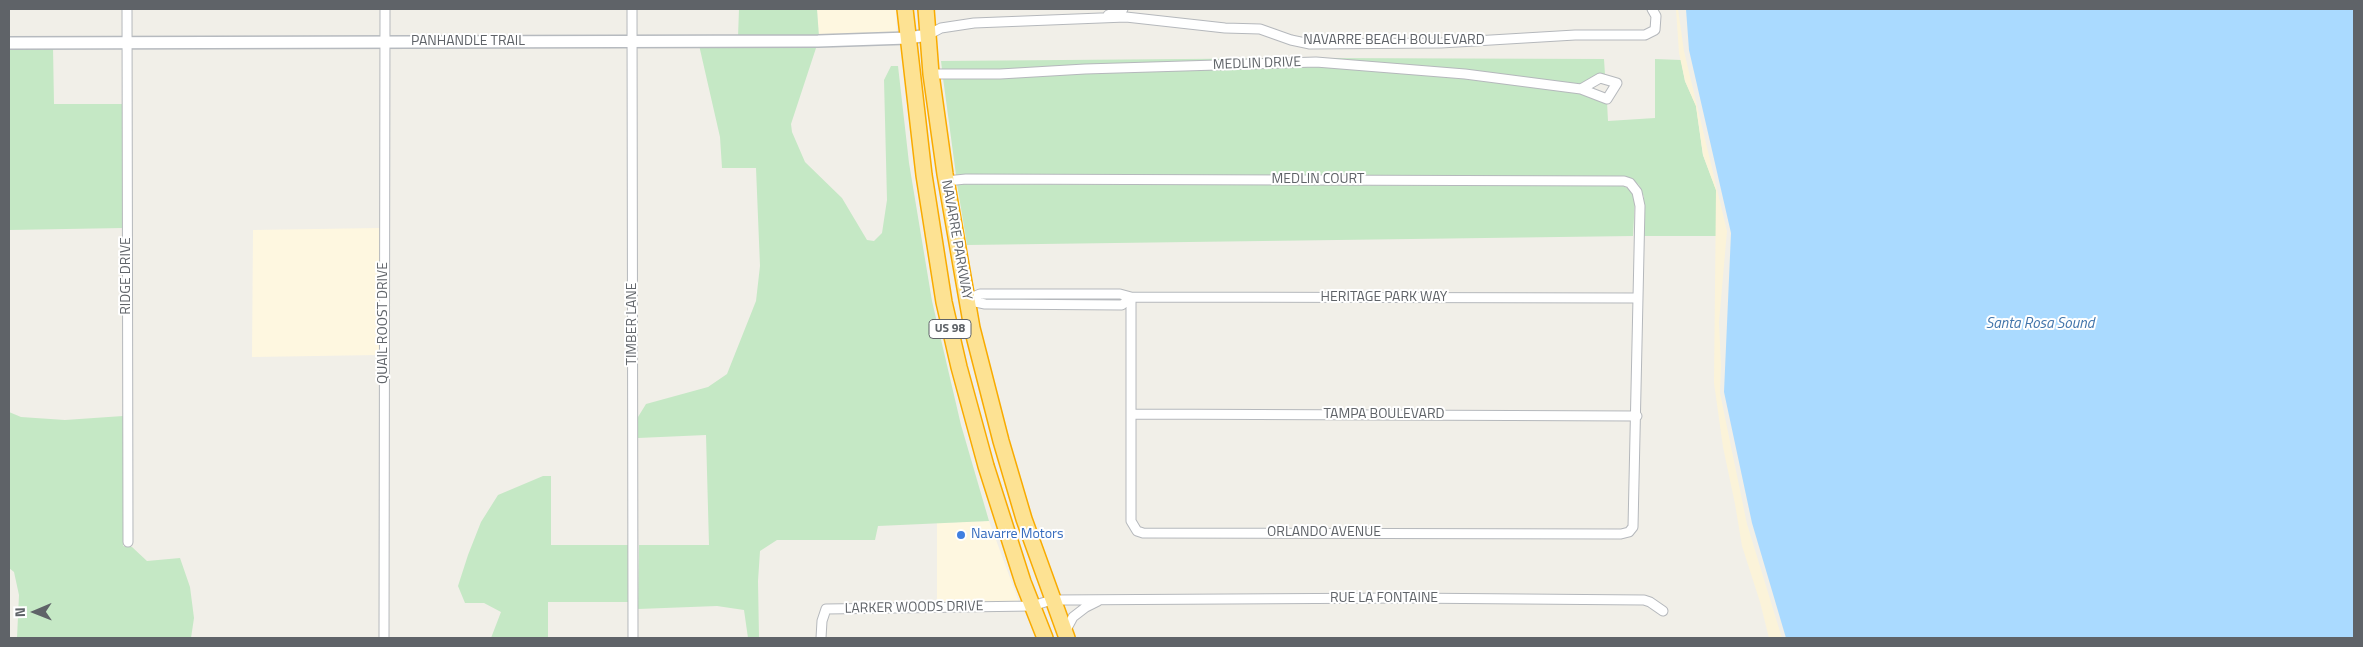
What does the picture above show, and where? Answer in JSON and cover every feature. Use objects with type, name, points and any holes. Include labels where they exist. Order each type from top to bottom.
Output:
[{"type":"highway","name":"NAVARRE PARKWAY","points":[[905,9],[916,112],[939,273],[959,367],[989,475],[1044,638]]},
{"type":"highway","name":"NAVARRE PARKWAY","points":[[926,9],[931,74],[946,181],[966,300],[980,364],[1024,519],[1066,636]]},
{"type":"highway","points":[[916,112],[926,148],[949,285],[952,290],[966,300],[957,335],[959,367]]},
{"type":"street","name":"RIDGE DRIVE","points":[[127,9],[128,542]]},
{"type":"street","name":"QUAIL ROOST DRIVE","points":[[384,638],[385,9]]},
{"type":"street","name":"TIMBER LANE","points":[[632,9],[633,638]]},
{"type":"street","points":[[928,35],[942,28],[974,23],[1103,17],[1123,9]]},
{"type":"street","name":"NAVARRE BEACH BOULEVARD","points":[[1103,17],[1149,19],[1225,28],[1260,29],[1291,40],[1310,44],[1441,43],[1575,35],[1645,35],[1655,30],[1656,16],[1652,9]]},
{"type":"street","name":"PANHANDLE TRAIL","points":[[9,43],[818,41],[908,38],[928,35]]},
{"type":"street","name":"MEDLIN DRIVE","points":[[931,74],[1000,74],[1085,69],[1316,62],[1465,74],[1581,89]]},
{"type":"street","name":"MEDLIN COURT","points":[[946,181],[966,179],[1624,181],[1635,187],[1640,198],[1637,298]]},
{"type":"street","name":"HERITAGE PARK WAY","points":[[966,300],[980,294],[1120,294],[1131,297],[1637,298]]},
{"type":"street","name":"ORLANDO AVENUE","points":[[1131,297],[1131,521],[1137,531],[1621,534],[1628,532],[1634,527],[1635,522],[1637,416]]},
{"type":"street","points":[[1637,298],[1637,416]]},
{"type":"street","name":"TAMPA BOULEVARD","points":[[1131,414],[1637,416]]},
{"type":"street","name":"RUE LA FONTAINE","points":[[1032,606],[1052,600],[1644,600],[1663,611]]},
{"type":"street","name":"RUE LA FONTAINE","points":[[1066,636],[1073,617],[1086,607],[1101,600]]},
{"type":"street","name":"LARKER WOODS DRIVE","points":[[822,638],[822,621],[826,609],[1032,606]]},
{"type":"shaded area","points":[[817,9],[896,9],[897,34],[819,37]]},
{"type":"shaded area","points":[[380,228],[379,355],[252,357],[253,230]]},
{"type":"shaded area","points":[[989,521],[1019,602],[937,603],[937,523]]},
{"type":"green space","points":[[739,9],[817,9],[819,37],[738,37]]},
{"type":"green space","points":[[699,45],[817,45],[791,124],[792,132],[805,162],[842,198],[867,240],[874,241],[882,233],[887,200],[884,80],[891,66],[898,66],[909,163],[932,301],[961,425],[989,521],[878,526],[875,540],[777,540],[760,551],[758,581],[759,638],[748,638],[744,610],[717,606],[638,609],[639,545],[709,545],[706,435],[638,438],[638,417],[646,404],[708,387],[727,374],[756,301],[760,266],[756,168],[722,168],[720,137]]},
{"type":"green space","points":[[9,47],[53,47],[54,104],[122,104],[123,228],[9,230]]},
{"type":"green space","points":[[1306,58],[1085,65],[1000,70],[942,69],[941,61]]},
{"type":"green space","points":[[1321,58],[1604,59],[1605,75],[1578,85]]},
{"type":"green space","points":[[1655,59],[1681,60],[1685,81],[1696,106],[1703,155],[1716,190],[1716,236],[1643,236],[1644,197],[1639,185],[1633,180],[1624,177],[956,175],[943,78],[1316,66],[1465,79],[1578,93],[1607,102],[1608,121],[1655,118]]},
{"type":"green space","points":[[957,184],[1623,186],[1631,190],[1635,199],[1633,236],[967,245]]},
{"type":"green space","points":[[9,412],[21,417],[65,420],[123,416],[123,546],[132,547],[147,561],[180,558],[190,587],[194,618],[191,638],[17,638],[19,595],[14,572],[9,568]]},
{"type":"green space","points":[[543,476],[551,476],[551,545],[629,545],[629,607],[628,602],[548,602],[548,638],[491,638],[501,612],[484,603],[465,603],[458,586],[481,522],[498,495]]},
{"type":"sand","points":[[1676,9],[1678,9],[1684,51],[1727,231],[1719,322],[1720,393],[1747,524],[1782,638],[1769,638],[1760,602],[1742,546],[1723,447],[1714,383],[1716,190],[1703,155],[1696,106],[1685,81],[1679,53]]},
{"type":"water","name":"Santa Rosa Sound","points":[[1686,9],[2354,9],[2354,638],[1786,638],[1752,523],[1724,392],[1731,233],[1689,50]]},
{"type":"place","name":"Navarre Motors","points":[[961,535]]}]
